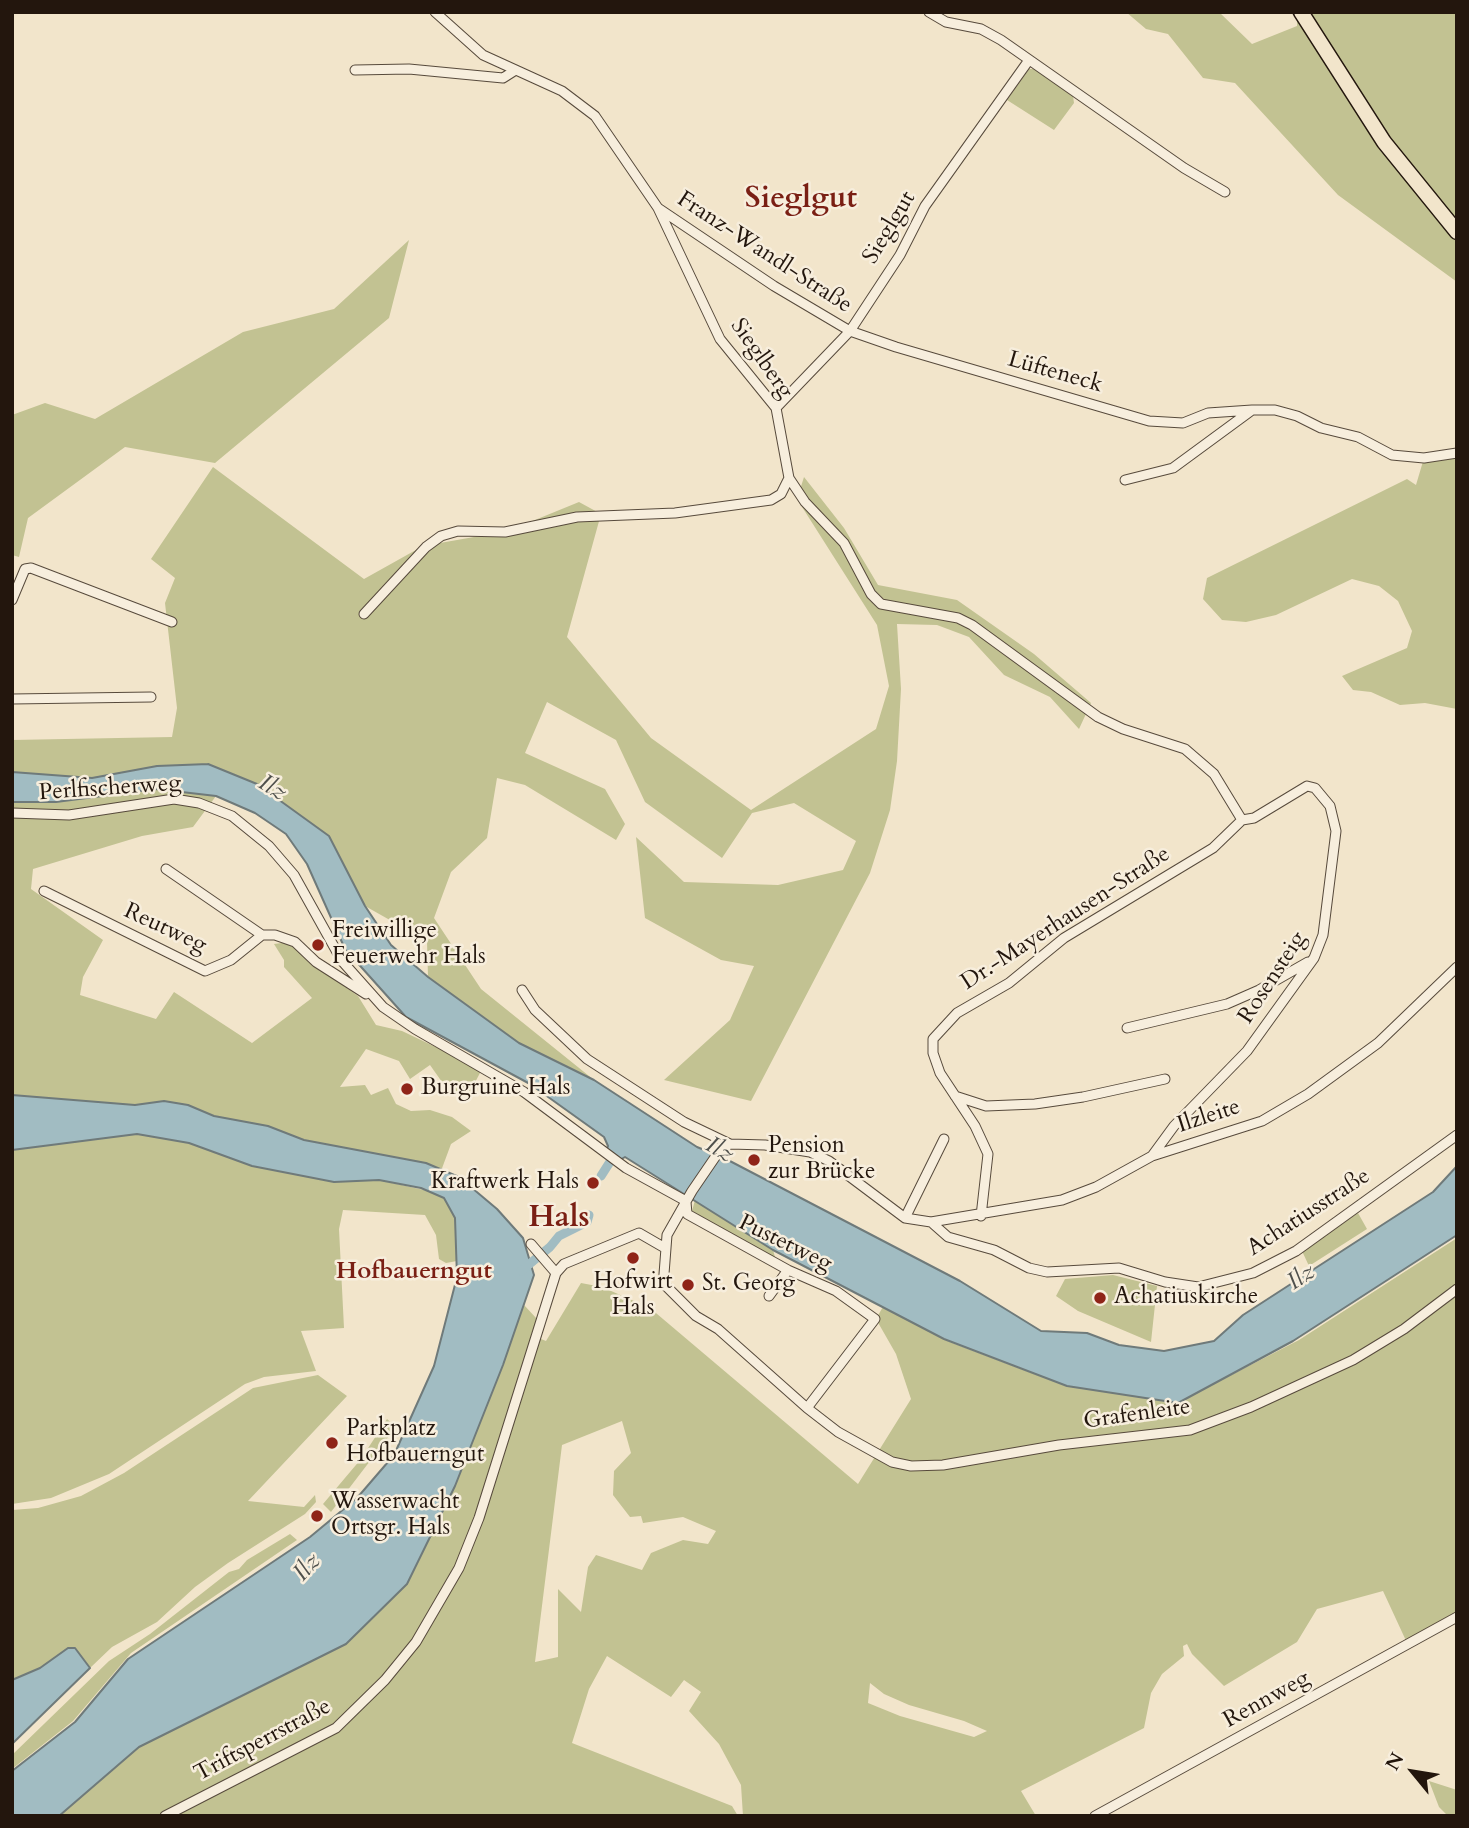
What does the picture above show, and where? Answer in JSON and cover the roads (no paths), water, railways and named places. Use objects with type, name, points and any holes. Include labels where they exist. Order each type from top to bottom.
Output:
[{"type":"main road","points":[[1301,12],[1384,142],[1457,232]]},
{"type":"street","points":[[929,12],[946,22],[986,31],[1225,192]]},
{"type":"street","name":"Sieglberg","points":[[436,13],[483,55],[562,91],[595,116],[658,208],[720,339],[776,408],[789,478]]},
{"type":"street","name":"Sieglgut","points":[[776,408],[850,331],[900,255],[925,206],[1029,60]]},
{"type":"street","points":[[355,70],[409,69],[503,78],[514,71]]},
{"type":"street","name":"Franz-Wandl-Straße","points":[[658,208],[774,286],[850,331]]},
{"type":"street","name":"Lüfteneck","points":[[850,331],[948,364],[1069,396],[1149,421],[1183,423],[1208,413],[1275,410],[1297,416],[1321,428],[1358,437],[1392,455],[1424,458],[1457,453]]},
{"type":"street","points":[[1125,480],[1173,468],[1252,411]]},
{"type":"street","points":[[364,614],[426,547],[441,536],[458,531],[505,532],[577,517],[675,513],[771,500],[781,494],[789,478],[805,502],[844,543],[871,594],[881,604],[958,618],[972,625],[1098,717],[1123,729],[1185,749],[1214,774],[1242,820]]},
{"type":"street","points":[[12,600],[25,569],[50,572],[172,622]]},
{"type":"street","points":[[12,699],[151,697]]},
{"type":"street","name":"Rosensteig","points":[[1152,1156],[1174,1126],[1247,1051],[1314,958],[1323,935],[1336,831],[1330,806],[1315,788],[1307,786],[1254,818],[1242,820]]},
{"type":"street","name":"Perlfischerweg","points":[[12,813],[69,815],[174,799],[200,803],[232,816],[269,846],[294,875],[342,961],[374,998],[415,1030],[524,1092],[619,1163],[686,1201]]},
{"type":"street","name":"Dr.-Mayerhausen-Straße","points":[[981,1216],[988,1154],[940,1073],[933,1053],[933,1039],[957,1013],[1009,983],[1064,938],[1213,848],[1242,820]]},
{"type":"street","points":[[166,869],[262,935],[275,935],[295,942],[342,981],[374,998]]},
{"type":"street","name":"Reutweg","points":[[44,891],[205,971],[231,960],[262,935]]},
{"type":"street","points":[[1127,1028],[1227,1004],[1314,958]]},
{"type":"street","name":"Ilzleite","points":[[931,1222],[981,1216],[1079,1195],[1152,1156],[1262,1121],[1308,1094],[1378,1044],[1457,967]]},
{"type":"street","points":[[523,990],[536,1010],[587,1059],[684,1122],[730,1144],[765,1144],[810,1152],[829,1161],[905,1218],[931,1222]]},
{"type":"street","points":[[955,1096],[986,1106],[1035,1104],[1083,1097],[1166,1079]]},
{"type":"street","name":"Achatiusstraße","points":[[931,1222],[948,1237],[994,1250],[1029,1268],[1047,1272],[1119,1268],[1165,1282],[1198,1287],[1253,1273],[1296,1251],[1457,1135]]},
{"type":"street","points":[[905,1218],[944,1139]]},
{"type":"street","points":[[535,1247],[556,1273],[564,1264],[639,1233],[665,1248],[667,1235],[686,1201],[720,1150],[730,1144]]},
{"type":"street","name":"Pustetweg","points":[[686,1201],[687,1214],[788,1270],[836,1291],[875,1319],[807,1408]]},
{"type":"street","name":"Grafenleite","points":[[665,1248],[666,1286],[696,1316],[718,1329],[838,1432],[892,1462],[911,1466],[943,1465],[1059,1445],[1190,1430],[1251,1407],[1353,1360],[1404,1329],[1457,1289]]},
{"type":"street","points":[[769,1296],[788,1270]]},
{"type":"street","name":"Triftsperrstraße","points":[[165,1816],[337,1728],[386,1680],[416,1642],[459,1568],[479,1518],[556,1273]]},
{"type":"street","name":"Rennweg","points":[[1094,1816],[1457,1617]]},
{"type":"water","name":"Ilz","points":[[208,764],[257,784],[329,836],[365,906],[391,945],[428,977],[519,1043],[594,1080],[697,1147],[726,1159],[960,1281],[1041,1331],[1087,1333],[1119,1345],[1164,1351],[1214,1341],[1243,1315],[1433,1192],[1457,1166],[1457,1235],[1293,1341],[1178,1403],[1067,1386],[944,1339],[773,1250],[625,1157],[618,1161],[605,1153],[608,1146],[604,1137],[530,1084],[406,1017],[345,949],[307,864],[286,834],[255,813],[216,796],[156,789],[56,802],[12,802],[12,772],[92,778],[157,766]]},
{"type":"water","name":"Ilz","points":[[12,1095],[135,1105],[164,1101],[188,1105],[214,1116],[268,1126],[304,1140],[426,1163],[459,1177],[497,1209],[523,1238],[534,1275],[503,1365],[455,1486],[407,1584],[346,1644],[139,1747],[59,1816],[12,1816],[12,1771],[75,1722],[128,1659],[310,1537],[357,1498],[394,1455],[434,1366],[457,1277],[455,1218],[444,1198],[421,1188],[379,1180],[334,1182],[252,1166],[189,1143],[137,1134],[12,1150]]},
{"type":"water","points":[[68,1648],[75,1648],[90,1668],[12,1744],[12,1680],[40,1668]]},
{"type":"waterway","points":[[601,1176],[615,1154]]},
{"type":"waterway","points":[[521,1271],[559,1236],[587,1222],[589,1215]]},
{"type":"place","name":"Freiwillige Feuerwehr Hals","points":[[318,945]]},
{"type":"place","name":"Burgruine Hals","points":[[407,1089]]},
{"type":"place","name":"Pension zur Brücke","points":[[754,1160]]},
{"type":"place","name":"Kraftwerk Hals","points":[[593,1183]]},
{"type":"place","name":"Hofwirt Hals","points":[[633,1258]]},
{"type":"place","name":"St. Georg","points":[[688,1285]]},
{"type":"place","name":"Achatiuskirche","points":[[1100,1298]]},
{"type":"place","name":"Parkplatz Hofbauerngut","points":[[332,1443]]},
{"type":"place","name":"Wasserwacht Ortsgr. Hals","points":[[317,1516]]},
{"type":"district","name":"Sieglgut","points":[[801,200]]},
{"type":"district","name":"Hals","points":[[559,1219]]},
{"type":"district","name":"Hofbauerngut","points":[[414,1272]]}]
